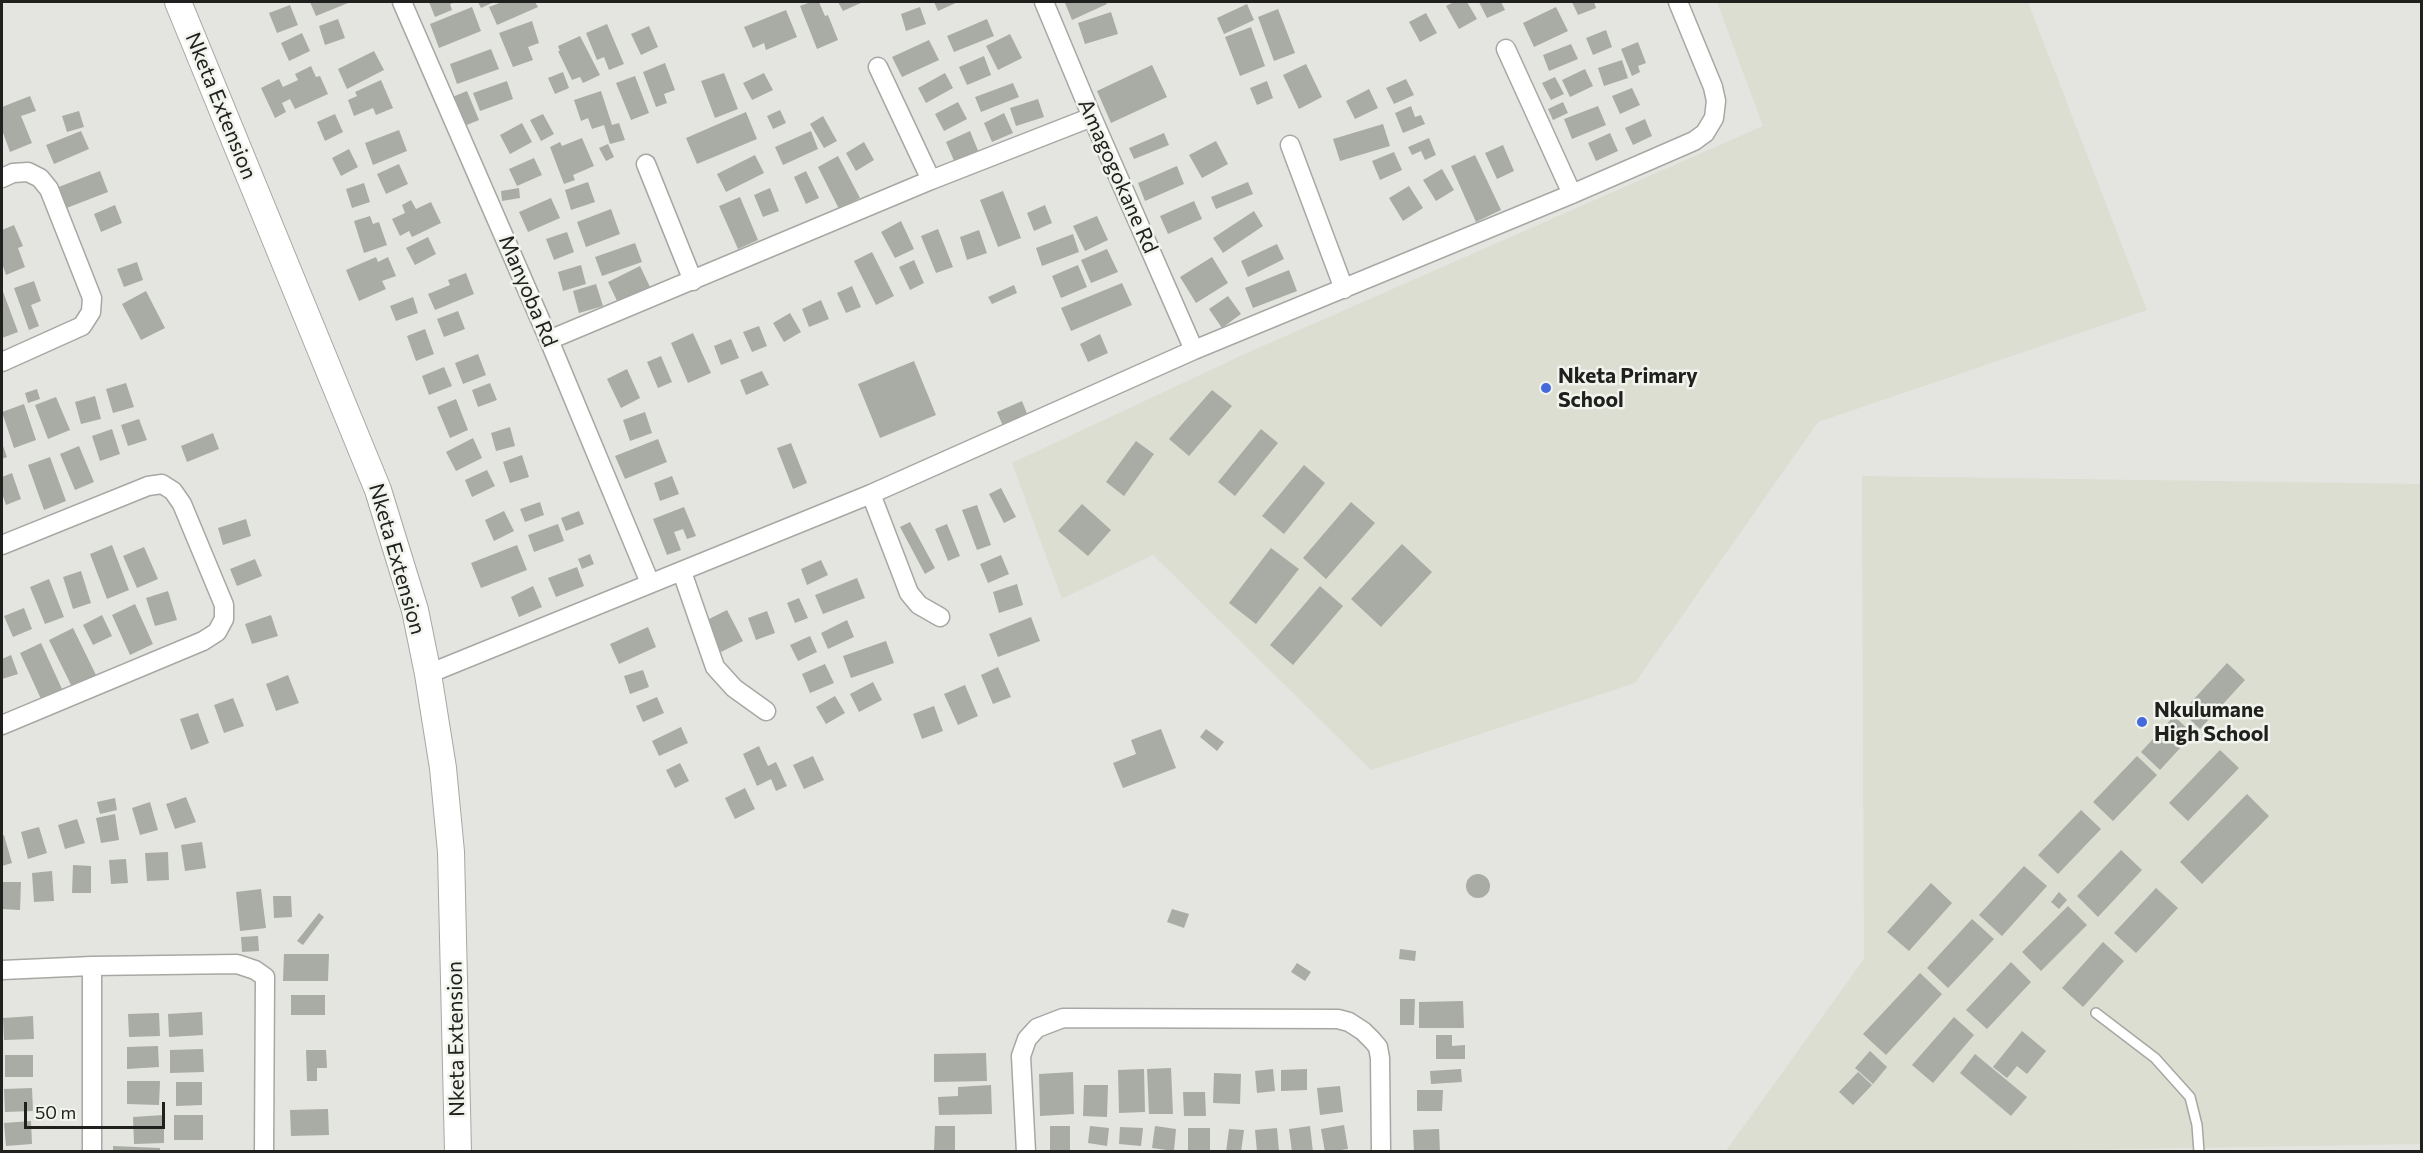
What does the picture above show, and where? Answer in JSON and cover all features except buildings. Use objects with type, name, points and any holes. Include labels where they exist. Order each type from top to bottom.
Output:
[{"type":"street","name":"Nketa Extension","points":[[178,2],[378,490],[405,576],[429,674],[443,768],[451,852],[458,1152]]},
{"type":"street","name":"Manyoba Rd","points":[[402,2],[549,340],[650,583]]},
{"type":"street","name":"Amagogokane Rd","points":[[1044,2],[1194,350]]},
{"type":"street","points":[[429,674],[871,494],[1194,350],[1572,194],[1694,141],[1705,133],[1714,117],[1716,101],[1713,87],[1678,2]]},
{"type":"street","points":[[1506,49],[1572,194]]},
{"type":"street","points":[[878,67],[931,180]]},
{"type":"street","points":[[549,340],[931,180],[1092,117]]},
{"type":"street","points":[[1290,145],[1344,289]]},
{"type":"street","points":[[646,164],[693,281]]},
{"type":"street","points":[[2,178],[13,173],[28,172],[40,178],[49,189],[92,298],[91,312],[82,326],[2,362]]},
{"type":"street","points":[[2,545],[148,486],[162,484],[173,491],[182,504],[224,605],[224,619],[217,632],[203,641],[2,725]]},
{"type":"street","points":[[871,494],[909,593],[919,605],[940,617]]},
{"type":"street","points":[[682,572],[715,667],[734,688],[766,711]]},
{"type":"street","points":[[2,970],[237,964],[255,970],[265,977],[264,1152]]},
{"type":"street","points":[[92,966],[92,1152]]},
{"type":"street","points":[[1026,1152],[1022,1056],[1027,1039],[1037,1028],[1063,1018],[1338,1019],[1349,1022],[1364,1031],[1378,1047],[1381,1152]]},
{"type":"lane","points":[[2096,1013],[2155,1058],[2190,1097],[2197,1125],[2199,1152]]},
{"type":"shaded area","name":"Nketa Primary School","points":[[1717,2],[2028,2],[2147,310],[1818,422],[1635,683],[1371,770],[1153,555],[1062,599],[1012,463],[1247,353],[1763,126]]},
{"type":"shaded area","name":"Nkulumane High School","points":[[1862,476],[2421,484],[2421,1144],[2012,1151],[1725,1152],[1864,959]]},
{"type":"place","name":"Nketa Primary School","points":[[1546,388]]},
{"type":"place","name":"Nkulumane High School","points":[[2142,722]]}]
